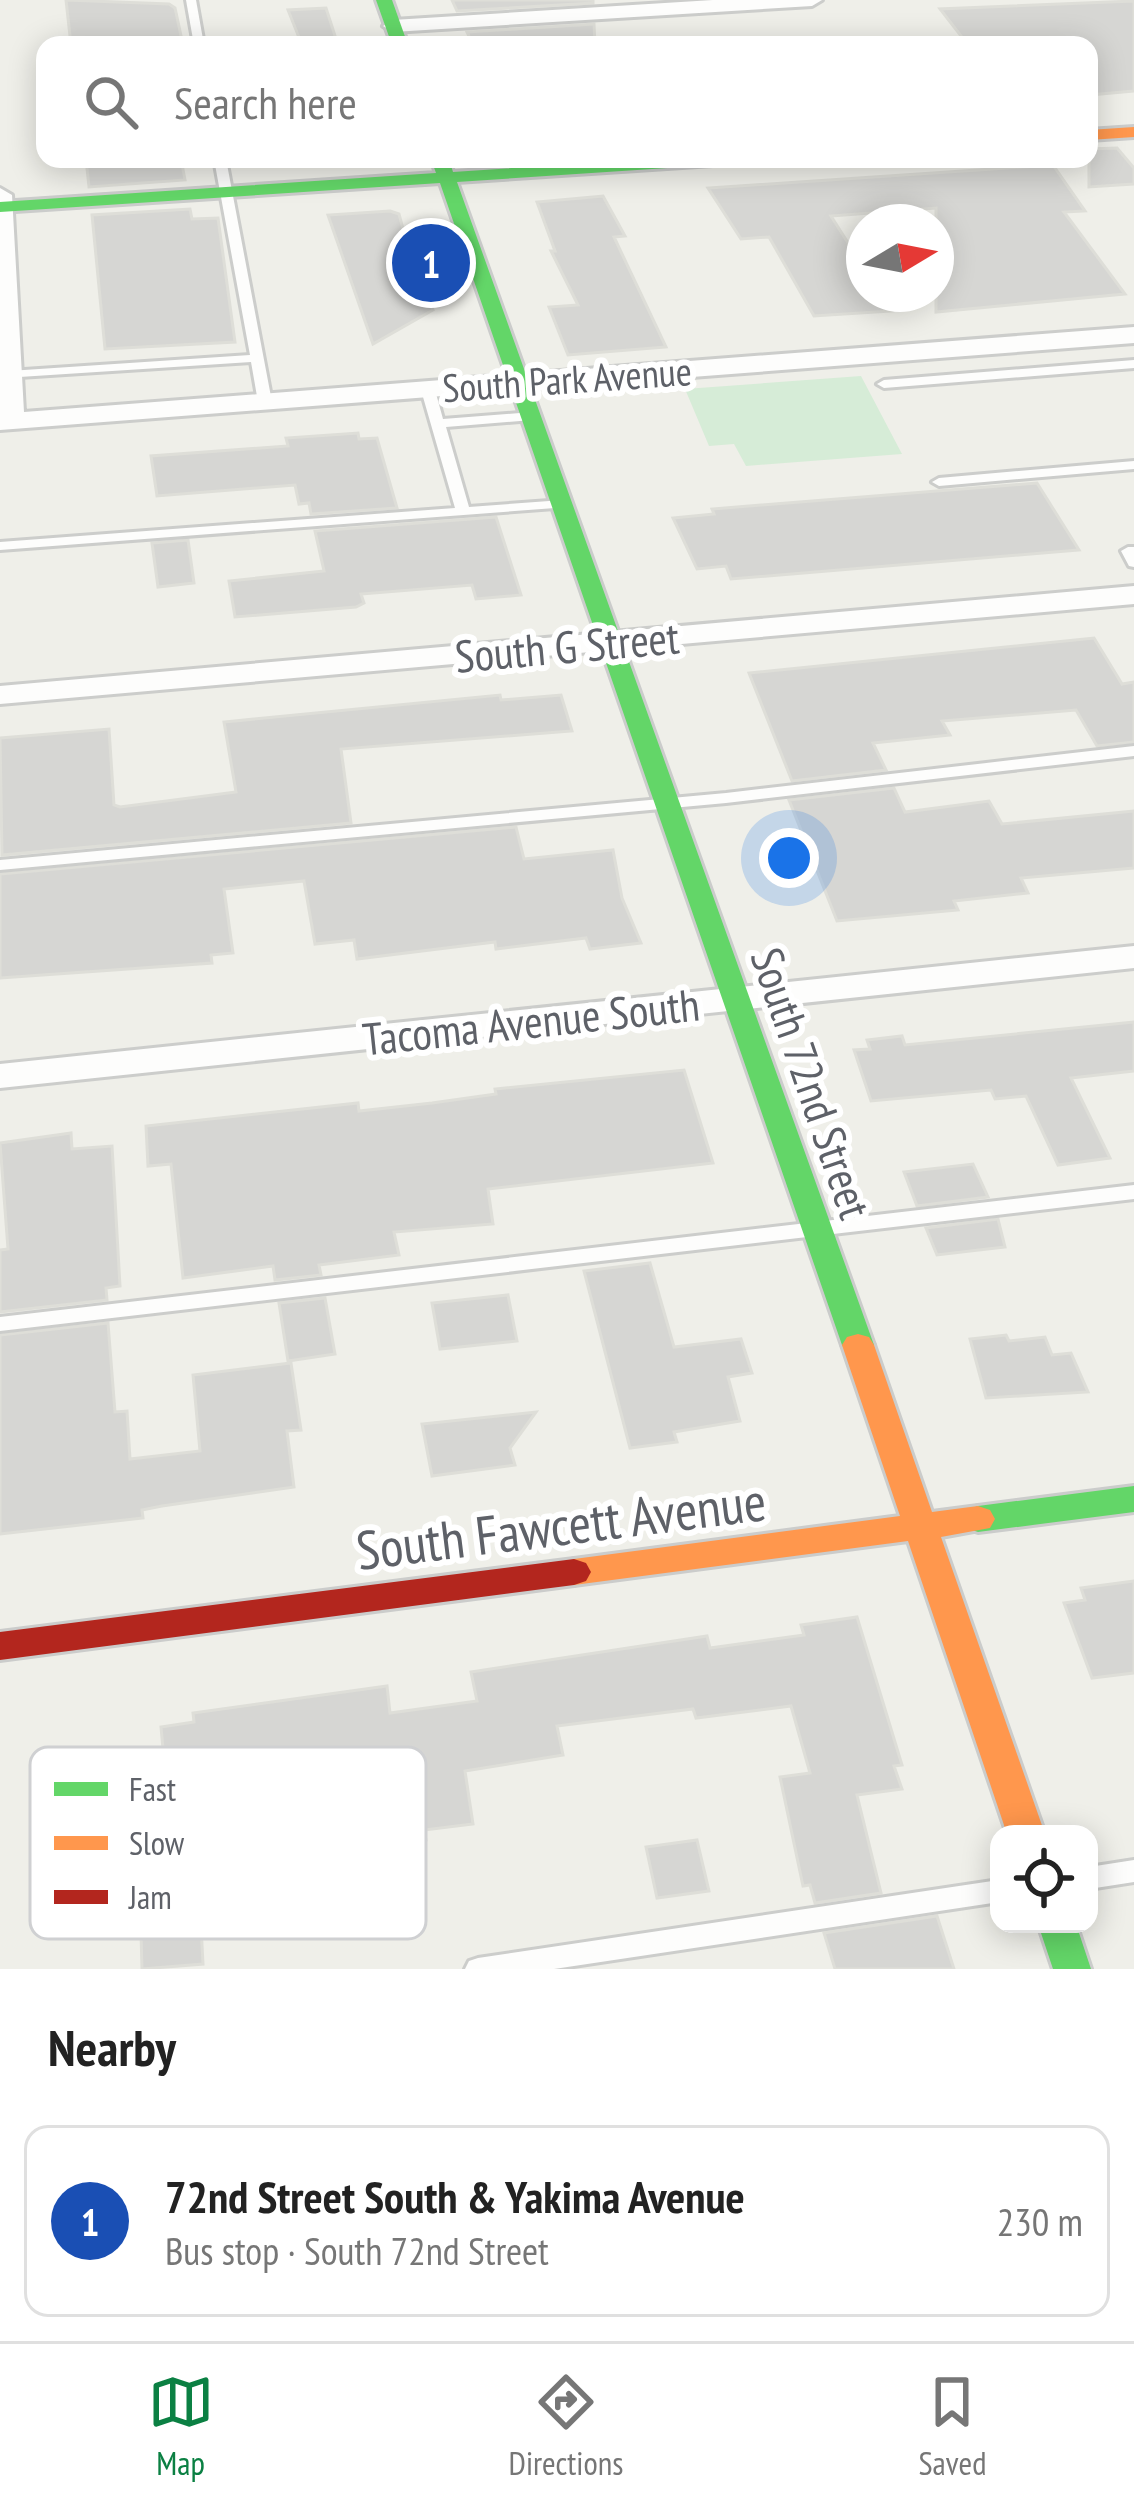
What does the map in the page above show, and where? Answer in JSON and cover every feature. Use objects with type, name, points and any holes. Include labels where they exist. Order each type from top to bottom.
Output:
[{"type":"main road","points":[[1098,135],[1134,133]]},
{"type":"main road","points":[[0,207],[226,192],[444,168]]},
{"type":"main road","name":"South 72nd Street","points":[[444,168],[739,999],[1023,1825]]},
{"type":"main road","name":"South Fawcett Avenue","points":[[0,1646],[1134,1499]]},
{"type":"main road","points":[[1060,1933],[1072,1969]]},
{"type":"street","points":[[392,24],[812,0]]},
{"type":"street","points":[[0,195],[9,375],[5,421]]},
{"type":"street","name":"South Park Avenue","points":[[5,421],[1134,335]]},
{"type":"street","name":"South G Street","points":[[0,695],[1134,595]]},
{"type":"street","name":"Tacoma Avenue South","points":[[0,1076],[1134,957]]},
{"type":"lane","points":[[190,0],[197,36]]},
{"type":"lane","points":[[222,168],[266,402]]},
{"type":"lane","points":[[1040,343],[1059,370]]},
{"type":"lane","points":[[9,375],[256,358]]},
{"type":"lane","points":[[884,384],[1134,364]]},
{"type":"lane","points":[[428,390],[464,511]]},
{"type":"lane","points":[[437,424],[532,416]]},
{"type":"lane","points":[[939,482],[1134,465]]},
{"type":"lane","points":[[0,546],[563,504]]},
{"type":"lane","points":[[1134,550],[1128,551],[1134,563]]},
{"type":"lane","points":[[0,865],[669,803],[1134,751]]},
{"type":"lane","points":[[0,1324],[1134,1192]]},
{"type":"lane","points":[[1098,1877],[1134,1871]]},
{"type":"lane","points":[[478,1969],[990,1893]]},
{"type":"green space","points":[[861,376],[902,454],[746,466],[734,444],[709,446],[685,389]]},
{"type":"building","points":[[66,0],[169,4],[175,8],[181,36],[70,36]]},
{"type":"building","points":[[452,0],[593,0],[593,3],[457,11]]},
{"type":"building","points":[[1134,1],[1134,91],[1098,94],[1098,36],[961,36],[940,9]]},
{"type":"building","points":[[326,8],[335,36],[298,36],[288,10]]},
{"type":"building","points":[[594,24],[595,36],[469,36],[467,32]]},
{"type":"building","points":[[1117,148],[1134,168],[1134,184],[1089,187],[1089,168],[1098,168],[1098,149]]},
{"type":"building","points":[[87,168],[183,168],[185,180],[89,187]]},
{"type":"building","points":[[1055,168],[1085,211],[1064,212],[1125,294],[954,310],[954,204],[846,204],[846,215],[831,216],[846,240],[846,312],[876,312],[814,316],[769,237],[741,239],[708,188]]},
{"type":"building","points":[[603,196],[625,236],[614,237],[666,347],[568,355],[549,307],[578,305],[551,251],[555,251],[537,202]]},
{"type":"building","points":[[190,209],[192,219],[218,218],[235,342],[105,349],[92,215]]},
{"type":"building","points":[[399,214],[416,277],[433,310],[373,344],[328,215]]},
{"type":"building","points":[[358,433],[359,439],[377,438],[397,508],[311,514],[309,503],[299,504],[295,485],[157,496],[151,456],[288,446],[286,438]]},
{"type":"building","points":[[1037,483],[1079,550],[731,579],[726,566],[697,569],[673,518],[714,514],[712,509]]},
{"type":"building","points":[[496,517],[521,595],[476,599],[472,585],[361,594],[364,603],[356,607],[235,617],[229,581],[324,571],[315,531]]},
{"type":"building","points":[[188,540],[194,583],[158,587],[152,543]]},
{"type":"building","points":[[1094,638],[1122,684],[1134,682],[1134,742],[1097,746],[1076,710],[942,721],[950,735],[873,743],[886,770],[792,781],[749,673]]},
{"type":"building","points":[[500,695],[501,700],[561,695],[572,731],[341,749],[351,823],[2,855],[0,738],[109,729],[114,805],[120,807],[236,792],[224,722]]},
{"type":"building","points":[[894,788],[905,812],[989,801],[1002,824],[1134,811],[1134,868],[1021,878],[1028,893],[954,901],[958,910],[837,921],[789,800]]},
{"type":"building","points":[[516,827],[524,859],[613,850],[622,898],[641,943],[590,949],[586,938],[496,949],[495,942],[357,959],[354,940],[315,944],[304,881],[224,889],[233,953],[211,955],[212,963],[0,978],[0,874]]},
{"type":"building","points":[[1134,1022],[1134,1071],[1071,1078],[1110,1158],[1058,1165],[1026,1096],[995,1099],[991,1090],[871,1101],[854,1050],[870,1049],[867,1040],[902,1036],[905,1045]]},
{"type":"building","points":[[684,1070],[713,1163],[488,1189],[493,1224],[394,1232],[399,1255],[319,1265],[321,1275],[275,1280],[273,1266],[183,1278],[171,1164],[148,1166],[146,1126],[358,1103],[359,1111],[496,1094],[495,1089]]},
{"type":"building","points":[[71,1133],[72,1149],[112,1146],[120,1286],[106,1288],[107,1300],[0,1312],[0,1250],[8,1249],[0,1143]]},
{"type":"building","points":[[973,1164],[988,1197],[917,1206],[904,1172]]},
{"type":"building","points":[[998,1219],[1005,1247],[937,1255],[926,1228]]},
{"type":"building","points":[[650,1263],[674,1347],[741,1339],[752,1373],[728,1377],[740,1421],[674,1432],[677,1442],[630,1448],[584,1271]]},
{"type":"building","points":[[508,1295],[517,1341],[440,1349],[432,1303]]},
{"type":"building","points":[[325,1298],[335,1354],[288,1361],[279,1303]]},
{"type":"building","points":[[108,1323],[115,1412],[127,1411],[130,1459],[200,1451],[193,1375],[291,1363],[301,1430],[287,1431],[294,1487],[142,1510],[143,1518],[0,1534],[0,1335]]},
{"type":"building","points":[[1006,1335],[1009,1341],[1045,1337],[1052,1355],[1071,1353],[1088,1392],[986,1398],[970,1339]]},
{"type":"building","points":[[536,1412],[510,1448],[515,1465],[432,1476],[422,1424]]},
{"type":"building","points":[[1134,1581],[1134,1673],[1092,1678],[1064,1603],[1085,1600],[1081,1588]]},
{"type":"building","points":[[857,1617],[902,1765],[894,1766],[902,1789],[857,1795],[881,1893],[815,1903],[810,1885],[803,1886],[780,1777],[810,1773],[791,1706],[696,1718],[693,1709],[557,1726],[563,1755],[465,1771],[473,1824],[426,1830],[426,1747],[163,1747],[161,1727],[194,1722],[193,1713],[387,1686],[390,1713],[477,1701],[471,1672],[707,1636],[710,1648],[804,1635],[801,1625]]},
{"type":"building","points":[[697,1840],[709,1891],[657,1898],[646,1847]]},
{"type":"building","points":[[937,1916],[954,1969],[835,1969],[824,1933]]},
{"type":"building","points":[[141,1939],[202,1939],[203,1964],[142,1969]]},
{"type":"traffic: fast","points":[[384,0],[397,36]]},
{"type":"traffic: fast","points":[[443,168],[858,1345]]},
{"type":"traffic: fast","points":[[0,207],[592,168]]},
{"type":"traffic: fast","points":[[978,1519],[1134,1499]]},
{"type":"traffic: fast","points":[[1060,1933],[1072,1969]]},
{"type":"traffic: slow","points":[[1098,134],[1134,132]]},
{"type":"traffic: slow","points":[[858,1345],[1023,1825]]},
{"type":"traffic: slow","points":[[574,1572],[978,1519]]},
{"type":"traffic: jam","points":[[0,1646],[574,1572]]},
{"type":"place","name":"72nd Street South & Yakima Avenue","points":[[431,263]]}]
